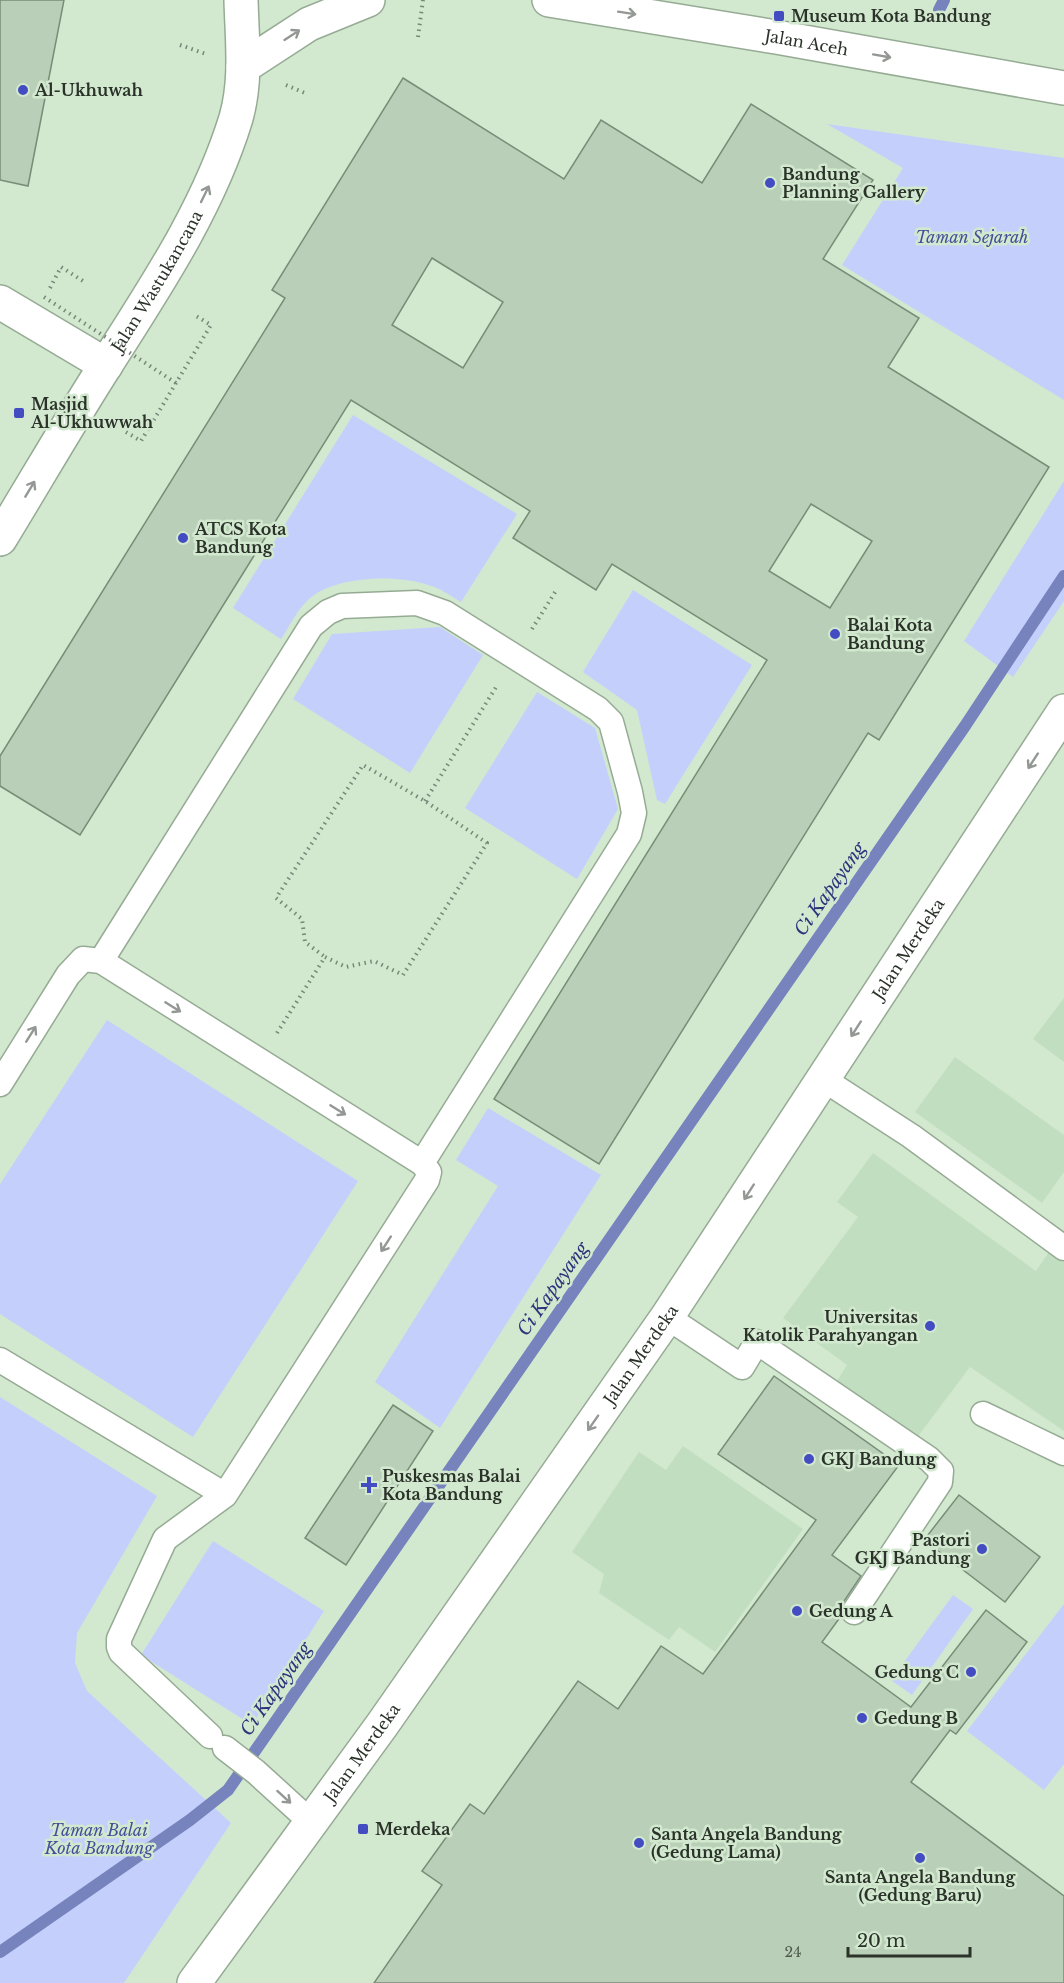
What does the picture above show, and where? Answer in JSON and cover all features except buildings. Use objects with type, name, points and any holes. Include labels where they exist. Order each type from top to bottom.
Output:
[{"type":"main road","name":"Jalan Wastukancana","points":[[0,538],[154,289],[217,170],[236,116],[243,67],[241,0]]},
{"type":"main road","points":[[243,67],[309,24],[368,0]]},
{"type":"main road","name":"Jalan Aceh","points":[[549,0],[1064,88]]},
{"type":"main road","points":[[0,302],[106,365]]},
{"type":"main road","name":"Jalan Merdeka","points":[[194,1983],[389,1716],[667,1317],[1064,711]]},
{"type":"lane","points":[[101,961],[311,626],[328,612],[342,606],[417,603],[445,614],[598,709],[611,722],[634,813],[629,834],[422,1163]]},
{"type":"lane","points":[[0,1084],[68,975],[83,959],[101,961],[422,1163],[429,1172],[427,1180],[225,1495],[165,1539],[119,1640],[121,1652],[312,1822]]},
{"type":"lane","points":[[824,1079],[911,1136],[1064,1248]]},
{"type":"lane","points":[[667,1317],[742,1367],[757,1342],[929,1459],[941,1471],[940,1482],[854,1612]]},
{"type":"lane","points":[[0,1360],[225,1495]]},
{"type":"lane","points":[[983,1414],[1064,1454]]},
{"type":"path","points":[[418,37],[423,0]]},
{"type":"path","points":[[83,281],[61,267],[44,297],[176,383]]},
{"type":"path","points":[[126,432],[141,441],[211,325],[196,316]]},
{"type":"path","points":[[425,801],[557,589]]},
{"type":"path","points":[[363,765],[425,801],[487,843],[404,975],[374,961],[346,967],[325,957],[305,942],[302,919],[276,898],[363,765]]},
{"type":"path","points":[[260,1061],[325,957]]},
{"type":"shaded area","points":[[1064,998],[1064,1062],[1033,1039]]},
{"type":"shaded area","points":[[955,1057],[1064,1135],[1064,1172],[1042,1203],[915,1112]]},
{"type":"shaded area","points":[[873,1153],[1036,1271],[1049,1252],[1064,1262],[1064,1431],[970,1367],[916,1439],[837,1381],[847,1365],[783,1318],[858,1217],[837,1202]]},
{"type":"shaded area","points":[[683,1446],[803,1529],[715,1652],[679,1627],[669,1640],[599,1593],[604,1574],[572,1552],[639,1452],[666,1470]]},
{"type":"green space","name":"Taman Sejarah","points":[[827,124],[1064,158],[1064,400],[842,265],[903,168]]},
{"type":"green space","points":[[353,415],[517,514],[461,602],[437,588],[400,579],[366,579],[349,582],[319,592],[308,600],[281,639],[233,608]]},
{"type":"green space","points":[[1064,481],[1064,601],[1013,677],[964,641]]},
{"type":"green space","points":[[633,590],[752,665],[665,804],[657,800],[637,710],[583,672]]},
{"type":"green space","points":[[440,627],[483,655],[410,773],[293,699],[332,634]]},
{"type":"green space","points":[[537,692],[595,728],[618,809],[577,879],[465,808]]},
{"type":"green space","points":[[107,1020],[358,1181],[193,1437],[0,1314],[0,1184]]},
{"type":"green space","points":[[488,1108],[601,1175],[440,1428],[375,1382],[498,1186],[456,1160]]},
{"type":"green space","name":"Taman Balai Kota Bandung","points":[[0,1397],[157,1496],[77,1633],[75,1663],[87,1691],[231,1823],[124,1983],[0,1983]]},
{"type":"green space","points":[[213,1541],[324,1611],[252,1725],[141,1655]]},
{"type":"green space","points":[[953,1595],[973,1609],[912,1695],[891,1680]]},
{"type":"green space","points":[[1064,1604],[1064,1764],[1044,1790],[967,1731]]},
{"type":"waterway","name":"Ci Kapayang","points":[[939,10],[944,0]]},
{"type":"waterway","name":"Ci Kapayang","points":[[0,1952],[190,1820],[228,1790],[965,726],[1064,576]]},
{"type":"place","name":"Museum Kota Bandung","points":[[779,16]]},
{"type":"place","name":"Al-Ukhuwah","points":[[23,90]]},
{"type":"place","name":"Bandung Planning Gallery","points":[[770,183]]},
{"type":"place","name":"Masjid Al-Ukhuwwah","points":[[19,413]]},
{"type":"place","name":"ATCS Kota Bandung","points":[[183,538]]},
{"type":"place","name":"Balai Kota Bandung","points":[[835,634]]},
{"type":"place","name":"Universitas Katolik Parahyangan","points":[[930,1326]]},
{"type":"place","name":"GKJ Bandung","points":[[809,1459]]},
{"type":"place","name":"Puskesmas Balai Kota Bandung","points":[[369,1485]]},
{"type":"place","name":"Pastori GKJ Bandung","points":[[982,1549]]},
{"type":"place","name":"Gedung A","points":[[797,1611]]},
{"type":"place","name":"Gedung C","points":[[971,1672]]},
{"type":"place","name":"Gedung B","points":[[862,1718]]},
{"type":"place","name":"Merdeka","points":[[363,1829]]},
{"type":"place","name":"Santa Angela Bandung (Gedung Lama)","points":[[639,1843]]},
{"type":"place","name":"Santa Angela Bandung (Gedung Baru)","points":[[920,1858]]}]
